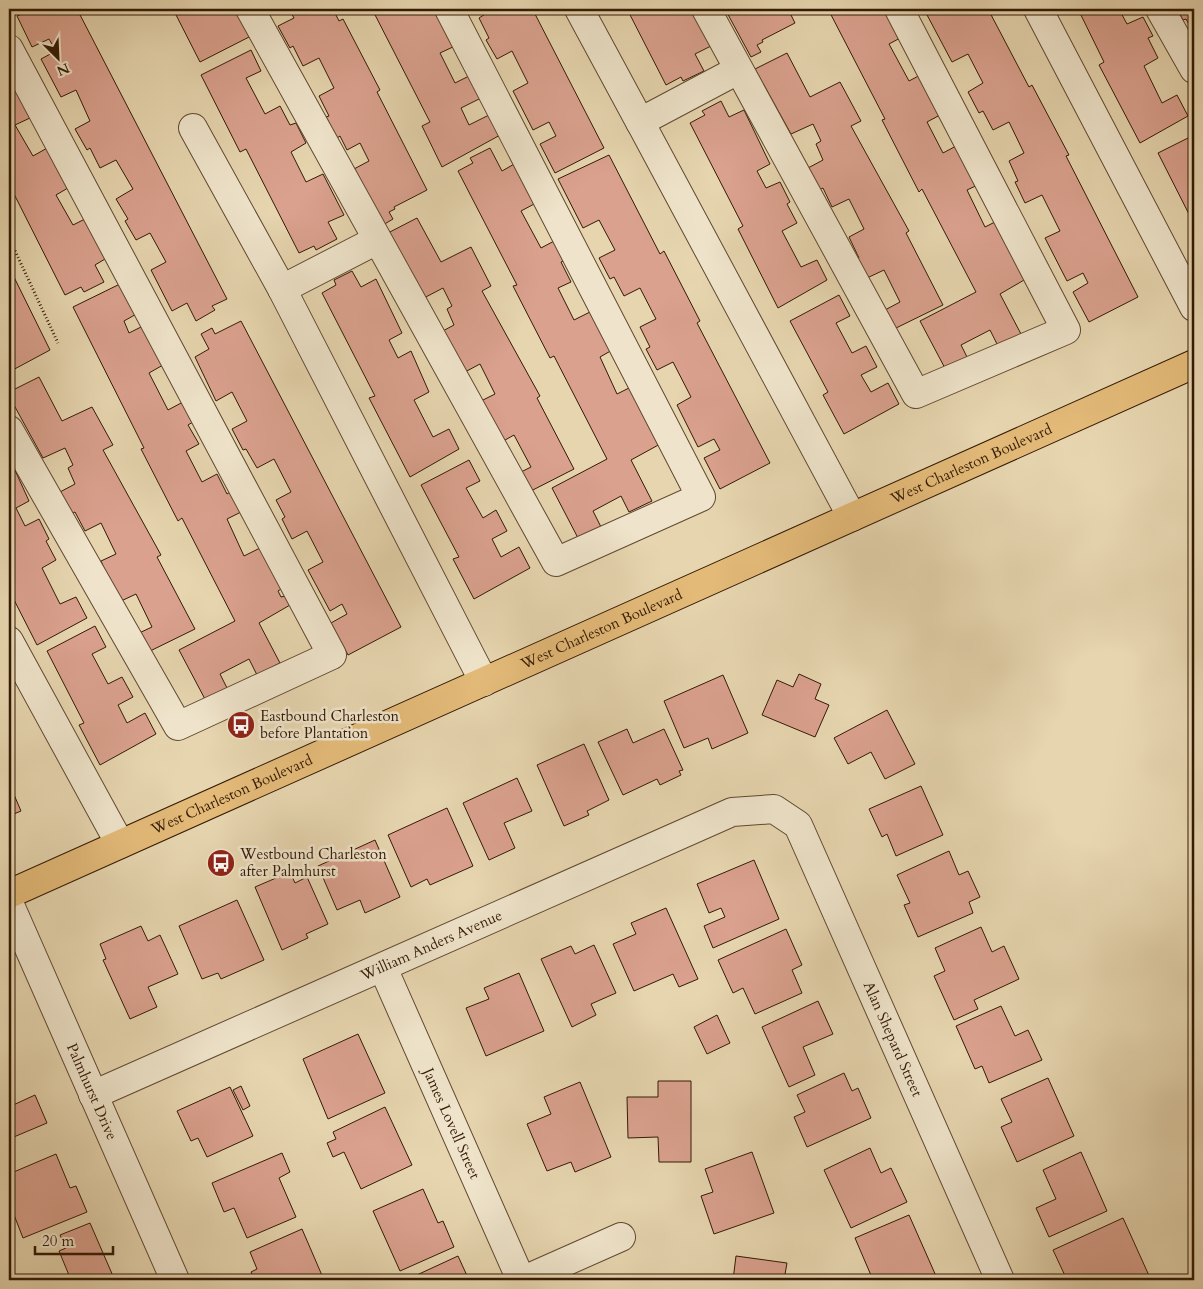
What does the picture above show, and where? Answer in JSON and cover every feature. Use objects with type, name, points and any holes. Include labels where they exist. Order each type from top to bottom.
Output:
[{"type":"main road","name":"West Charleston Boulevard","points":[[9,894],[1194,364]]},
{"type":"street","points":[[250,9],[556,562],[701,497],[449,9]]},
{"type":"street","points":[[579,9],[852,517]]},
{"type":"street","points":[[706,9],[916,394],[1066,330],[900,9]]},
{"type":"street","points":[[1038,9],[1194,308]]},
{"type":"street","points":[[1160,9],[1194,69]]},
{"type":"street","points":[[9,49],[332,654],[178,726],[9,430]]},
{"type":"street","points":[[640,122],[738,70]]},
{"type":"street","points":[[193,128],[282,289],[484,682]]},
{"type":"street","points":[[282,289],[377,240]]},
{"type":"street","points":[[9,641],[120,844]]},
{"type":"street","name":"William Anders Avenue","points":[[94,1095],[732,812],[774,808]]},
{"type":"street","name":"Alan Shepard Street","points":[[774,808],[798,826],[1000,1280]]},
{"type":"street","name":"Palmhurst Drive","points":[[9,903],[175,1280]]},
{"type":"street","name":"James Lovell Street","points":[[382,968],[522,1280]]},
{"type":"street","points":[[522,1280],[621,1236]]},
{"type":"path","points":[[9,238],[58,344]]},
{"type":"building","points":[[33,9],[77,9],[227,299],[212,306],[215,310],[196,321],[187,303],[172,311],[151,270],[166,262],[150,233],[136,240],[125,221],[128,219],[116,199],[133,189],[116,160],[100,168],[90,148],[87,150],[75,129],[90,121],[76,90],[61,97],[41,59],[56,51],[49,39],[32,47],[17,16]]},
{"type":"building","points":[[173,9],[217,9],[220,14],[230,9],[237,9],[251,36],[200,62]]},
{"type":"building","points":[[289,9],[333,9],[339,21],[343,19],[380,90],[377,92],[427,190],[394,207],[395,209],[389,212],[393,219],[383,225],[354,169],[369,161],[360,143],[347,150],[340,136],[337,138],[326,117],[329,116],[319,96],[334,88],[319,58],[303,66],[293,46],[290,48],[278,26],[294,18]]},
{"type":"building","points":[[372,9],[416,9],[418,13],[426,9],[435,9],[455,46],[440,53],[455,83],[471,75],[483,97],[461,108],[469,125],[491,114],[502,134],[442,167],[422,126],[430,122]]},
{"type":"building","points":[[493,9],[537,9],[538,12],[535,14],[604,148],[555,173],[540,144],[556,136],[549,122],[533,130],[513,91],[528,83],[512,51],[497,59],[486,40],[489,38],[479,18]]},
{"type":"building","points":[[627,9],[670,9],[673,14],[683,9],[692,9],[711,46],[695,54],[704,71],[683,81],[681,77],[666,85]]},
{"type":"building","points":[[725,9],[788,9],[795,23],[762,40],[763,42],[757,45],[761,52],[751,57]]},
{"type":"building","points":[[828,9],[890,9],[904,36],[889,44],[909,81],[924,73],[940,115],[927,122],[943,153],[958,145],[982,183],[967,190],[985,227],[1001,219],[1031,276],[1000,294],[1021,334],[998,346],[990,330],[961,345],[969,361],[947,372],[920,321],[976,292],[922,189],[919,192],[882,120],[885,119]]},
{"type":"building","points":[[934,9],[988,9],[1029,87],[1032,85],[1069,155],[1066,156],[1138,297],[1089,322],[1073,292],[1088,283],[1083,273],[1067,281],[1045,238],[1060,231],[1042,195],[1025,203],[1015,182],[1018,181],[1009,161],[1024,153],[1009,122],[993,130],[983,111],[979,113],[968,92],[983,83],[968,54],[952,62],[926,13]]},
{"type":"building","points":[[1078,9],[1119,9],[1127,24],[1143,17],[1153,36],[1148,38],[1158,58],[1144,66],[1162,103],[1177,95],[1188,116],[1140,143],[1099,65],[1104,62]]},
{"type":"building","points":[[1177,9],[1194,9],[1194,34],[1186,19],[1183,20]]},
{"type":"building","points":[[251,50],[261,71],[246,78],[265,114],[280,106],[290,125],[296,123],[306,143],[291,152],[306,182],[323,174],[344,215],[328,222],[337,239],[316,250],[314,246],[299,253],[246,149],[240,152],[201,75]]},
{"type":"building","points":[[787,53],[810,97],[840,82],[861,121],[851,126],[909,231],[906,233],[943,305],[894,329],[885,310],[900,302],[884,270],[867,278],[857,259],[859,258],[849,237],[864,229],[849,199],[832,207],[823,188],[819,190],[808,168],[823,160],[816,144],[821,141],[813,124],[791,134],[755,69]]},
{"type":"building","points":[[9,77],[19,97],[22,95],[32,117],[15,125],[33,156],[49,147],[73,185],[56,195],[73,225],[89,217],[110,256],[95,265],[104,282],[84,292],[81,287],[65,295],[13,192],[9,194]]},
{"type":"building","points":[[721,101],[729,117],[744,110],[770,164],[757,171],[766,188],[780,182],[790,202],[787,204],[797,223],[782,231],[801,267],[817,260],[827,280],[778,308],[738,229],[743,226],[690,123],[705,115],[702,111]]},
{"type":"building","points":[[1194,135],[1194,224],[1158,153]]},
{"type":"building","points":[[490,148],[502,171],[516,163],[536,203],[521,211],[541,248],[556,240],[566,260],[561,262],[571,282],[558,288],[574,320],[590,312],[614,349],[600,357],[617,394],[633,386],[662,443],[631,460],[652,501],[629,512],[621,496],[593,511],[601,527],[578,538],[552,488],[607,459],[554,356],[550,358],[513,286],[517,285],[458,171],[473,163],[470,158]]},
{"type":"building","points":[[609,155],[660,254],[664,251],[700,321],[697,323],[770,463],[720,489],[704,458],[720,450],[714,439],[698,447],[677,405],[691,397],[673,362],[657,370],[646,349],[650,347],[640,327],[656,319],[640,288],[624,296],[614,277],[610,279],[599,258],[615,250],[599,220],[583,228],[558,179]]},
{"type":"building","points":[[417,218],[441,262],[471,247],[491,286],[482,291],[540,396],[537,398],[574,469],[525,494],[515,475],[531,467],[514,435],[498,444],[479,402],[495,394],[480,364],[463,373],[439,333],[454,325],[447,309],[452,306],[443,288],[422,299],[386,234]]},
{"type":"building","points":[[9,267],[50,350],[9,372]]},
{"type":"building","points":[[352,271],[361,287],[376,279],[402,333],[389,340],[398,358],[411,351],[429,392],[414,400],[433,437],[449,429],[459,449],[410,477],[369,398],[375,396],[322,293],[336,285],[334,280]]},
{"type":"building","points":[[124,282],[140,312],[124,321],[129,333],[143,326],[163,365],[149,373],[168,410],[183,402],[193,422],[188,425],[199,444],[186,451],[202,482],[217,474],[227,494],[230,492],[241,512],[227,519],[244,556],[260,548],[281,589],[278,591],[281,597],[285,596],[290,605],[259,623],[280,663],[257,675],[249,659],[220,674],[228,690],[206,701],[179,650],[235,621],[182,518],[178,521],[141,449],[144,448],[73,307]]},
{"type":"building","points":[[839,295],[850,316],[836,323],[852,353],[866,346],[877,367],[861,375],[871,392],[888,383],[899,404],[844,434],[823,395],[828,392],[790,321]]},
{"type":"building","points":[[241,321],[401,627],[348,655],[331,623],[347,614],[342,604],[330,611],[308,570],[323,562],[307,531],[292,539],[282,519],[285,517],[276,500],[291,492],[274,459],[257,468],[246,449],[243,450],[232,429],[247,421],[232,392],[216,401],[195,357],[209,349],[201,334],[212,328],[215,334]]},
{"type":"building","points":[[39,377],[62,421],[92,407],[113,445],[103,450],[161,555],[157,557],[195,629],[146,653],[137,634],[152,627],[136,594],[119,602],[101,561],[116,554],[101,523],[85,531],[75,512],[71,514],[60,492],[75,484],[68,468],[73,465],[65,448],[43,458],[9,396],[9,392]]},
{"type":"building","points":[[9,457],[29,501],[16,508],[25,526],[39,519],[49,539],[46,541],[56,560],[42,568],[60,604],[76,597],[87,618],[37,645],[9,590]]},
{"type":"building","points":[[469,460],[480,481],[466,488],[483,518],[496,510],[507,531],[492,539],[501,557],[519,547],[530,568],[474,599],[453,559],[459,557],[421,485]]},
{"type":"building","points":[[95,626],[106,647],[92,654],[108,684],[122,677],[133,697],[118,705],[127,723],[145,713],[156,734],[100,765],[79,725],[84,723],[47,651]]},
{"type":"building","points":[[799,674],[821,684],[815,699],[829,705],[815,737],[762,715],[777,680],[793,687]]},
{"type":"building","points":[[723,675],[748,733],[712,749],[708,738],[684,748],[664,701]]},
{"type":"building","points":[[887,710],[915,764],[885,779],[871,752],[848,764],[834,738]]},
{"type":"building","points":[[627,729],[633,743],[664,729],[683,770],[679,771],[681,775],[660,785],[657,779],[623,795],[598,742]]},
{"type":"building","points":[[584,744],[609,800],[587,811],[589,815],[564,826],[537,765]]},
{"type":"building","points":[[517,778],[532,811],[504,823],[515,848],[489,860],[463,803]]},
{"type":"building","points":[[9,783],[21,811],[9,816]]},
{"type":"building","points":[[921,786],[943,835],[896,856],[887,834],[882,837],[869,809]]},
{"type":"building","points":[[447,808],[473,866],[430,885],[427,879],[411,887],[388,835]]},
{"type":"building","points":[[375,840],[400,897],[365,913],[360,900],[337,910],[318,866]]},
{"type":"building","points":[[949,851],[959,875],[968,871],[980,897],[969,902],[973,913],[918,937],[904,905],[910,903],[897,875]]},
{"type":"building","points":[[754,860],[779,919],[713,948],[704,926],[725,917],[721,908],[709,913],[697,884]]},
{"type":"building","points":[[290,872],[295,883],[307,877],[328,924],[306,934],[308,938],[282,950],[255,887]]},
{"type":"building","points":[[237,900],[264,960],[221,979],[218,973],[202,979],[179,926]]},
{"type":"building","points":[[666,908],[698,979],[679,987],[673,974],[634,991],[613,944],[636,934],[631,923]]},
{"type":"building","points":[[141,926],[148,941],[160,935],[178,974],[148,987],[157,1007],[130,1019],[103,960],[106,959],[100,944]]},
{"type":"building","points":[[981,927],[992,952],[1004,946],[1019,979],[974,1000],[978,1009],[954,1020],[934,976],[945,971],[935,948]]},
{"type":"building","points":[[786,929],[802,965],[792,970],[802,993],[755,1014],[743,988],[733,993],[718,960]]},
{"type":"building","points":[[594,945],[616,993],[591,1004],[596,1015],[572,1027],[541,959],[571,946],[575,954]]},
{"type":"building","points":[[519,973],[544,1031],[486,1056],[466,1008],[489,999],[484,988]]},
{"type":"building","points":[[818,1001],[833,1034],[803,1047],[815,1075],[789,1087],[762,1027]]},
{"type":"building","points":[[1001,1006],[1015,1036],[1028,1030],[1042,1060],[989,1083],[982,1066],[975,1069],[956,1026]]},
{"type":"building","points":[[717,1015],[730,1043],[707,1054],[694,1027]]},
{"type":"building","points":[[358,1034],[385,1093],[328,1119],[303,1059]]},
{"type":"building","points":[[844,1073],[852,1091],[858,1088],[871,1118],[807,1147],[794,1117],[805,1112],[797,1095]]},
{"type":"building","points":[[1048,1078],[1074,1136],[1017,1162],[1001,1127],[1012,1122],[1001,1099]]},
{"type":"building","points":[[658,1081],[691,1081],[691,1162],[659,1162],[658,1137],[628,1138],[627,1097],[658,1097]]},
{"type":"building","points":[[580,1082],[611,1157],[575,1172],[571,1162],[547,1171],[527,1124],[551,1114],[544,1097]]},
{"type":"building","points":[[241,1086],[250,1106],[243,1110],[233,1090]]},
{"type":"building","points":[[230,1087],[253,1136],[207,1157],[198,1138],[191,1141],[177,1111]]},
{"type":"building","points":[[35,1095],[47,1123],[9,1139],[9,1100],[11,1106]]},
{"type":"building","points":[[385,1107],[412,1165],[361,1189],[344,1152],[333,1157],[327,1143],[336,1139],[333,1132]]},
{"type":"building","points":[[870,1148],[881,1173],[891,1168],[907,1202],[851,1228],[824,1170]]},
{"type":"building","points":[[752,1152],[774,1213],[714,1234],[701,1196],[713,1192],[705,1169]]},
{"type":"building","points":[[1081,1152],[1107,1211],[1049,1237],[1036,1208],[1056,1199],[1043,1170]]},
{"type":"building","points":[[282,1153],[290,1172],[279,1178],[296,1217],[247,1238],[234,1208],[224,1212],[212,1183]]},
{"type":"building","points":[[56,1154],[70,1188],[76,1186],[87,1212],[23,1238],[9,1202],[9,1174]]},
{"type":"building","points":[[423,1189],[438,1223],[443,1221],[454,1247],[400,1271],[373,1211]]},
{"type":"building","points":[[909,1215],[936,1276],[927,1280],[873,1280],[855,1238]]},
{"type":"building","points":[[1123,1218],[1151,1280],[1067,1280],[1053,1250]]},
{"type":"building","points":[[90,1223],[113,1276],[104,1280],[71,1280],[59,1251],[66,1248],[60,1235]]},
{"type":"building","points":[[302,1229],[324,1280],[255,1280],[251,1272],[257,1269],[250,1252]]},
{"type":"building","points":[[458,1256],[469,1280],[406,1280]]},
{"type":"building","points":[[736,1256],[787,1263],[784,1280],[733,1280]]},
{"type":"building","points":[[699,1276],[729,1280],[699,1280]]},
{"type":"place","name":"Eastbound Charleston before Plantation","points":[[241,725]]},
{"type":"place","name":"Westbound Charleston after Palmhurst","points":[[221,863]]}]
